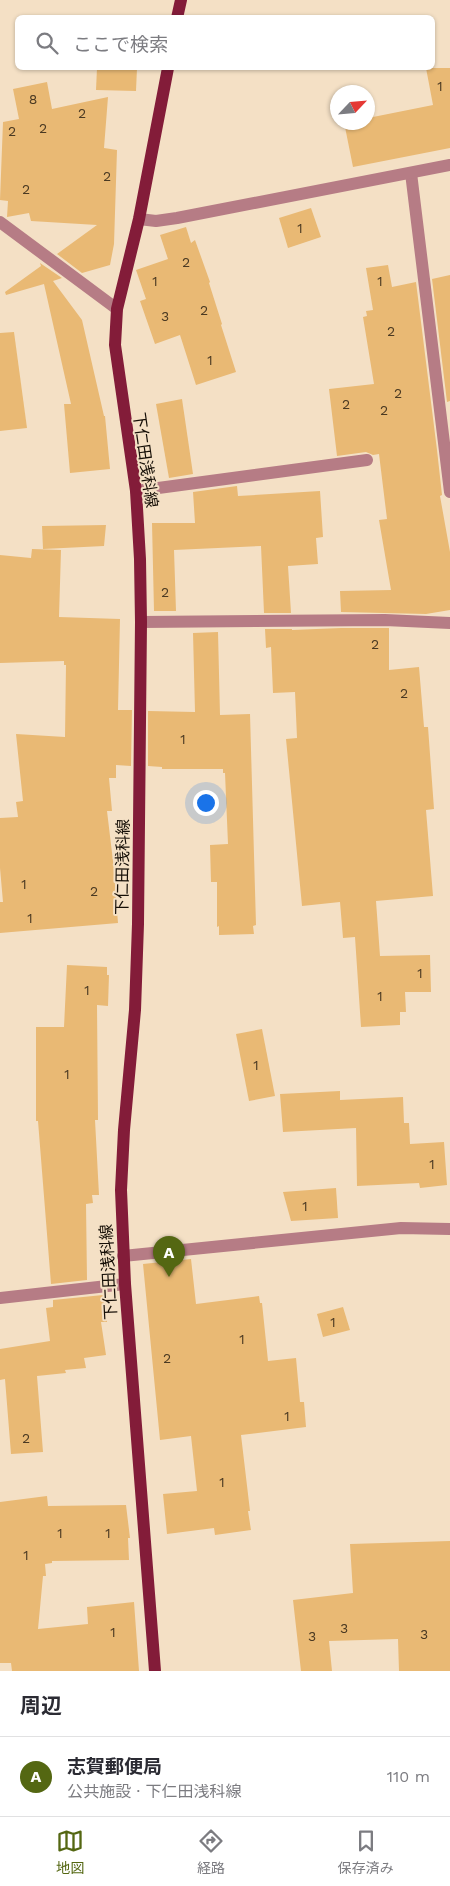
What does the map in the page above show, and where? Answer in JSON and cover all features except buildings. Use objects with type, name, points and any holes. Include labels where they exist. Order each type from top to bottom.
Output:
[{"type":"main road","points":[[178,15],[181,0]]},
{"type":"main road","name":"下仁田浅科線","points":[[154,1671],[123,1256],[121,1182],[135,1010],[138,924],[141,622],[136,491],[115,344],[117,309],[138,219],[168,70]]},
{"type":"street","points":[[138,219],[177,218],[450,165]]},
{"type":"street","points":[[411,173],[450,492]]},
{"type":"street","points":[[0,222],[117,309]]},
{"type":"street","points":[[136,491],[367,460]]},
{"type":"street","points":[[141,622],[385,620],[450,623]]},
{"type":"street","points":[[123,1256],[400,1228],[450,1229]]},
{"type":"street","points":[[0,1298],[124,1284]]},
{"type":"place","name":"志賀郵便局","points":[[169,1277]]}]
